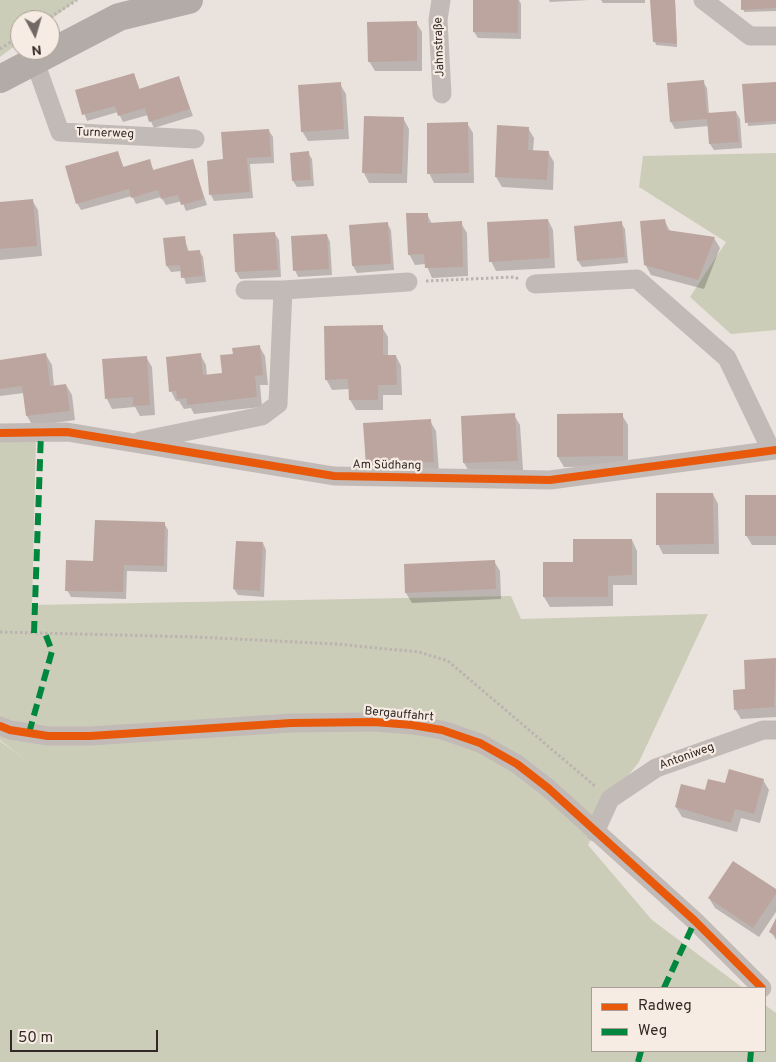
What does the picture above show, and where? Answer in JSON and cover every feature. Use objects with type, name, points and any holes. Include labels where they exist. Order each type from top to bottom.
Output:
[{"type":"street","points":[[0,80],[119,17],[189,0]]},
{"type":"street","name":"Jahnstraße","points":[[441,0],[438,20],[442,94]]},
{"type":"street","points":[[703,0],[750,36],[776,36]]},
{"type":"street","name":"Turnerweg","points":[[35,62],[60,132],[195,140]]},
{"type":"street","name":"Am Südhang","points":[[0,433],[67,432],[334,476],[550,480],[774,450],[727,358],[637,279],[535,284]]},
{"type":"street","points":[[245,290],[283,290],[408,282]]},
{"type":"street","name":"Am Südhang","points":[[126,443],[262,416],[278,404],[283,290]]},
{"type":"street","name":"Bergauffahrt","points":[[0,726],[10,730],[48,736],[90,736],[291,723],[374,722],[442,730],[480,743],[517,764],[548,788],[594,832],[695,922],[761,987]]},
{"type":"street","name":"Antoniweg","points":[[610,799],[656,768],[764,730],[776,730]]},
{"type":"street","points":[[594,832],[610,799]]},
{"type":"path","points":[[60,11],[77,0]]},
{"type":"path","points":[[408,282],[514,277],[535,284]]},
{"type":"path","points":[[0,632],[197,637],[336,644],[419,652],[448,661],[610,799]]},
{"type":"green space","points":[[0,0],[77,0],[60,13],[60,10],[10,10],[10,50],[0,57]]},
{"type":"green space","points":[[776,153],[776,330],[731,334],[690,297],[726,242],[639,187],[643,156]]},
{"type":"green space","points":[[36,440],[32,605],[511,596],[521,619],[708,614],[639,762],[610,799],[588,845],[652,920],[742,987],[591,987],[591,1052],[766,1052],[766,1006],[776,1013],[776,1062],[0,1062],[0,741],[27,761],[0,740],[0,441]]},
{"type":"building","points":[[473,0],[518,0],[518,33],[473,32]]},
{"type":"building","points":[[650,0],[675,0],[677,44],[653,42]]},
{"type":"building","points":[[741,0],[776,0],[776,8],[741,10]]},
{"type":"building","points":[[417,21],[417,61],[368,62],[367,22]]},
{"type":"building","points":[[134,73],[139,89],[179,76],[190,109],[149,122],[145,108],[118,116],[115,106],[82,115],[75,90]]},
{"type":"building","points":[[704,80],[707,113],[736,111],[739,142],[709,144],[707,119],[670,122],[667,83]]},
{"type":"building","points":[[341,82],[344,129],[301,132],[298,85]]},
{"type":"building","points":[[776,82],[776,121],[745,123],[742,84]]},
{"type":"building","points":[[364,116],[404,117],[402,174],[362,173]]},
{"type":"building","points":[[468,122],[469,173],[427,174],[427,123]]},
{"type":"building","points":[[497,125],[529,127],[528,150],[549,151],[547,180],[495,177]]},
{"type":"building","points":[[269,129],[271,157],[247,158],[250,192],[209,195],[207,161],[223,159],[221,132]]},
{"type":"building","points":[[118,151],[123,167],[150,159],[153,170],[193,159],[204,199],[181,205],[178,195],[161,199],[158,190],[131,198],[129,189],[76,204],[65,166]]},
{"type":"building","points":[[309,151],[311,180],[292,181],[290,153]]},
{"type":"building","points":[[33,199],[37,246],[0,249],[0,202]]},
{"type":"building","points":[[406,213],[428,213],[428,223],[462,221],[463,267],[425,268],[424,254],[408,255]]},
{"type":"building","points":[[548,219],[550,258],[489,262],[487,222]]},
{"type":"building","points":[[665,219],[667,230],[715,237],[698,280],[644,265],[640,221]]},
{"type":"building","points":[[622,221],[625,257],[577,261],[574,226]]},
{"type":"building","points":[[388,222],[391,264],[352,266],[349,225]]},
{"type":"building","points":[[275,232],[278,270],[235,272],[233,234]]},
{"type":"building","points":[[327,234],[329,269],[293,271],[291,236]]},
{"type":"building","points":[[185,236],[187,251],[200,250],[203,276],[181,278],[180,265],[166,266],[163,238]]},
{"type":"building","points":[[383,325],[383,355],[396,355],[397,385],[378,385],[378,400],[349,400],[348,379],[325,380],[324,326]]},
{"type":"building","points":[[260,345],[263,375],[255,376],[257,397],[187,405],[187,398],[177,399],[176,391],[169,392],[166,357],[201,353],[203,375],[222,373],[220,355],[233,354],[232,348]]},
{"type":"building","points":[[46,353],[50,386],[66,384],[70,411],[26,416],[22,386],[0,389],[0,360]]},
{"type":"building","points":[[147,356],[150,405],[133,406],[133,397],[105,399],[102,359]]},
{"type":"building","points":[[515,413],[518,461],[463,463],[461,416]]},
{"type":"building","points":[[623,413],[623,456],[557,457],[557,414]]},
{"type":"building","points":[[431,419],[434,462],[366,466],[363,423]]},
{"type":"building","points":[[656,493],[713,493],[714,544],[656,545]]},
{"type":"building","points":[[745,495],[776,495],[776,536],[745,536]]},
{"type":"building","points":[[95,520],[165,522],[164,566],[124,565],[123,592],[65,591],[66,560],[93,561]]},
{"type":"building","points":[[573,539],[632,539],[632,575],[608,576],[608,597],[543,597],[543,562],[573,562]]},
{"type":"building","points":[[236,541],[263,542],[260,591],[233,589]]},
{"type":"building","points":[[495,560],[496,589],[405,593],[404,564]]},
{"type":"building","points":[[776,658],[774,707],[734,710],[733,690],[745,689],[744,660]]},
{"type":"building","points":[[729,769],[764,779],[754,814],[735,809],[731,823],[675,807],[681,784],[705,790],[708,779],[725,783]]},
{"type":"building","points":[[733,861],[776,889],[776,894],[753,928],[708,898]]},
{"type":"building","points":[[776,918],[776,936],[769,932]]},
{"type":"marked path","points":[[34,633],[41,432]]},
{"type":"marked path","points":[[29,733],[52,651],[45,633]]},
{"type":"marked path","points":[[664,987],[695,921]]},
{"type":"marked path","points":[[638,1062],[641,1052]]},
{"type":"marked path","points":[[750,1062],[751,1052]]},
{"type":"cycle path","points":[[0,433],[67,432],[334,476],[550,480],[776,450]]},
{"type":"cycle path","points":[[0,726],[10,730],[48,736],[90,736],[291,723],[374,722],[442,730],[480,743],[517,764],[548,788],[695,921],[761,987]]}]
